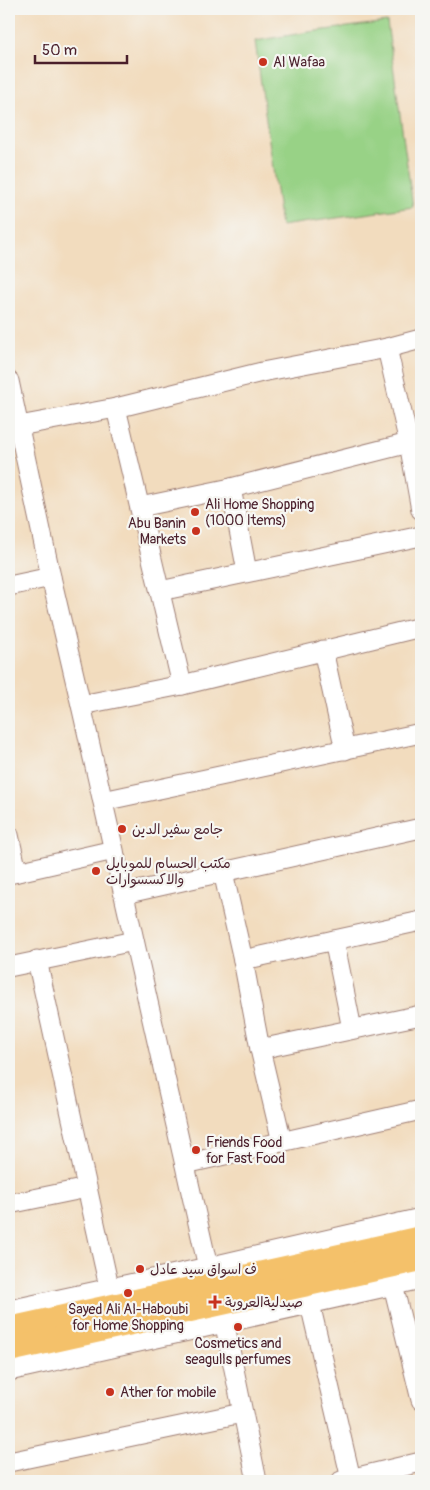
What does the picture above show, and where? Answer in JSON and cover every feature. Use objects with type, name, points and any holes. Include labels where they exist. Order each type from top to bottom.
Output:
[{"type":"main road","points":[[346,1276],[421,1238]]},
{"type":"main road","points":[[302,1246],[346,1276]]},
{"type":"main road","points":[[10,1346],[133,1302],[216,1294],[346,1276],[421,1259]]},
{"type":"main road","points":[[133,1302],[156,1277]]},
{"type":"main road","points":[[10,1346],[166,1326],[216,1294]]},
{"type":"street","points":[[19,426],[116,408],[262,372],[387,348],[421,339]]},
{"type":"street","points":[[387,348],[409,443],[421,510]]},
{"type":"street","points":[[9,381],[51,577],[82,705],[257,1481]]},
{"type":"street","points":[[116,408],[182,685]]},
{"type":"street","points":[[140,507],[231,488],[409,443]]},
{"type":"street","points":[[231,488],[247,572]]},
{"type":"street","points":[[160,591],[421,536]]},
{"type":"street","points":[[9,586],[51,577]]},
{"type":"street","points":[[82,705],[182,685],[421,627]]},
{"type":"street","points":[[323,650],[345,750]]},
{"type":"street","points":[[103,801],[345,750],[420,739]]},
{"type":"street","points":[[124,894],[421,828]]},
{"type":"street","points":[[9,835],[13,873],[114,850]]},
{"type":"street","points":[[223,872],[243,960],[260,1049],[282,1142]]},
{"type":"street","points":[[243,960],[421,921]]},
{"type":"street","points":[[334,940],[352,1029]]},
{"type":"street","points":[[9,967],[134,941]]},
{"type":"street","points":[[37,960],[108,1287]]},
{"type":"street","points":[[260,1049],[421,1015]]},
{"type":"street","points":[[185,1164],[421,1110]]},
{"type":"street","points":[[9,1204],[87,1188]]},
{"type":"street","points":[[216,1294],[302,1246],[421,1218]]},
{"type":"street","points":[[9,1310],[156,1277],[216,1294],[310,1304],[346,1276],[393,1286],[421,1279]]},
{"type":"street","points":[[393,1286],[418,1375],[421,1400]]},
{"type":"street","points":[[310,1304],[346,1480],[421,1462]]},
{"type":"street","points":[[9,1371],[166,1326]]},
{"type":"street","points":[[9,1462],[242,1413]]},
{"type":"green space","points":[[387,22],[413,207],[281,226],[255,41]]},
{"type":"place","name":"Al Wafaa","points":[[263,62]]},
{"type":"place","name":"Ali Home Shopping (1000 Items)","points":[[195,512]]},
{"type":"place","name":"Abu Banin Markets","points":[[196,531]]},
{"type":"place","name":"جامع سفير الدين","points":[[122,829]]},
{"type":"place","name":"مكتب الحسام للموبايل والاكسسوارات","points":[[96,871]]},
{"type":"place","name":"Friends Food for Fast Food","points":[[196,1150]]},
{"type":"place","name":"ف اسواق سيد عادل","points":[[140,1269]]},
{"type":"place","name":"Sayed Ali Al-Haboubi for Home Shopping","points":[[128,1293]]},
{"type":"place","name":"صيدليةالعروبة","points":[[215,1302]]},
{"type":"place","name":"Cosmetics and seagulls perfumes","points":[[238,1327]]},
{"type":"place","name":"Ather for mobile","points":[[110,1392]]}]
